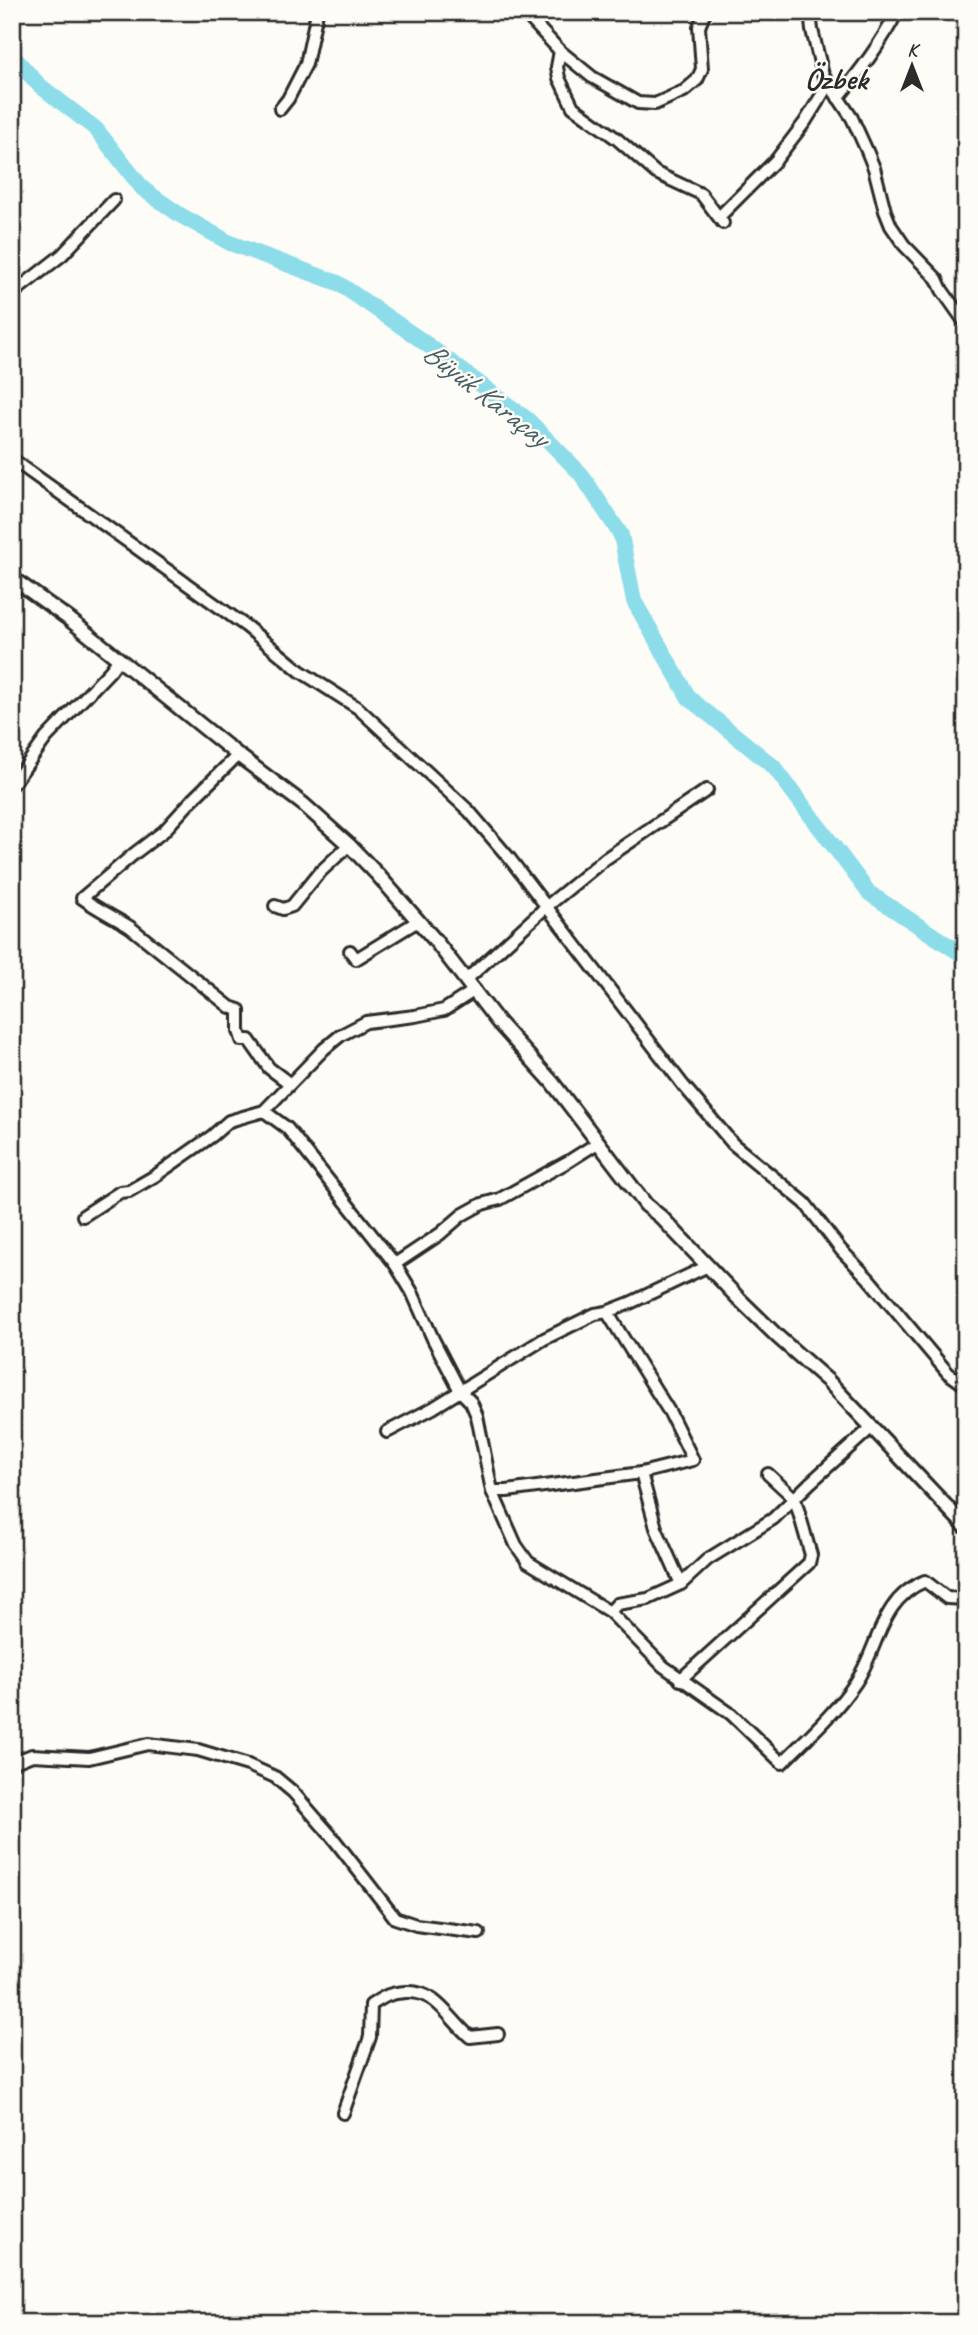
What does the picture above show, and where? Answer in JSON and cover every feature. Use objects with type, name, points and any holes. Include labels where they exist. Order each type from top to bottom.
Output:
[{"type":"street","points":[[280,108],[288,99],[306,64],[317,12]]},
{"type":"street","points":[[524,12],[560,51],[592,78],[638,103],[655,104],[684,90],[697,80],[702,69],[699,27],[705,12]]},
{"type":"street","points":[[810,12],[823,75],[852,118],[867,151],[891,226],[904,245],[937,279],[966,324]]},
{"type":"street","points":[[838,98],[867,62],[897,12]]},
{"type":"street","points":[[560,51],[557,67],[559,78],[573,107],[617,139],[656,173],[701,194],[721,220],[776,160],[805,122],[828,85]]},
{"type":"street","points":[[12,294],[62,255],[114,200]]},
{"type":"street","points":[[12,459],[247,627],[300,671],[358,708],[469,811],[510,859],[683,1085],[733,1144],[805,1203],[841,1250],[868,1278],[948,1374],[966,1386]]},
{"type":"street","points":[[12,578],[303,804],[349,845],[418,921],[498,1021],[552,1082],[646,1205],[661,1217],[778,1337],[828,1381],[966,1527]]},
{"type":"street","points":[[12,785],[46,738],[119,659]]},
{"type":"street","points":[[238,755],[164,831],[82,898],[96,909],[130,927],[230,1007],[239,1010],[242,1040],[249,1040],[269,1068],[289,1083]]},
{"type":"street","points":[[83,1216],[120,1192],[129,1191],[155,1176],[229,1121],[264,1111],[324,1049],[352,1028],[366,1022],[415,1017],[444,1010],[546,907],[606,859],[707,790]]},
{"type":"street","points":[[275,906],[284,909],[292,906],[318,874],[349,845]]},
{"type":"street","points":[[350,951],[356,959],[418,921]]},
{"type":"street","points":[[264,1111],[287,1128],[395,1264],[412,1292],[460,1391],[471,1402],[477,1416],[492,1491],[516,1545],[528,1562],[610,1612],[663,1666],[731,1714],[782,1763],[829,1717],[858,1680],[892,1605],[911,1587],[925,1581],[947,1598],[966,1599]]},
{"type":"street","points":[[395,1264],[482,1203],[500,1199],[599,1142]]},
{"type":"street","points":[[387,1432],[544,1339],[595,1314],[607,1312],[708,1266]]},
{"type":"street","points":[[492,1491],[641,1473],[692,1460],[670,1413],[607,1312]]},
{"type":"street","points":[[610,1612],[617,1604],[648,1599],[681,1584],[708,1559],[774,1519],[872,1427]]},
{"type":"street","points":[[641,1473],[656,1528],[681,1584]]},
{"type":"street","points":[[680,1680],[809,1563],[811,1555],[795,1499],[768,1474]]},
{"type":"street","points":[[12,1763],[32,1755],[89,1758],[148,1744],[198,1750],[248,1765],[275,1777],[293,1792],[334,1838],[395,1918],[416,1924],[479,1933]]},
{"type":"street","points":[[344,2113],[370,2037],[372,2005],[388,1993],[419,1991],[431,1996],[470,2037],[498,2035]]},
{"type":"waterway","name":"Büyük Karaçay","points":[[12,55],[39,85],[96,129],[143,189],[180,215],[230,243],[338,283],[421,340],[528,420],[581,474],[621,535],[634,601],[689,698],[774,767],[869,893],[966,957]]},
{"type":"district","name":"Özbek","points":[[836,78]]}]
